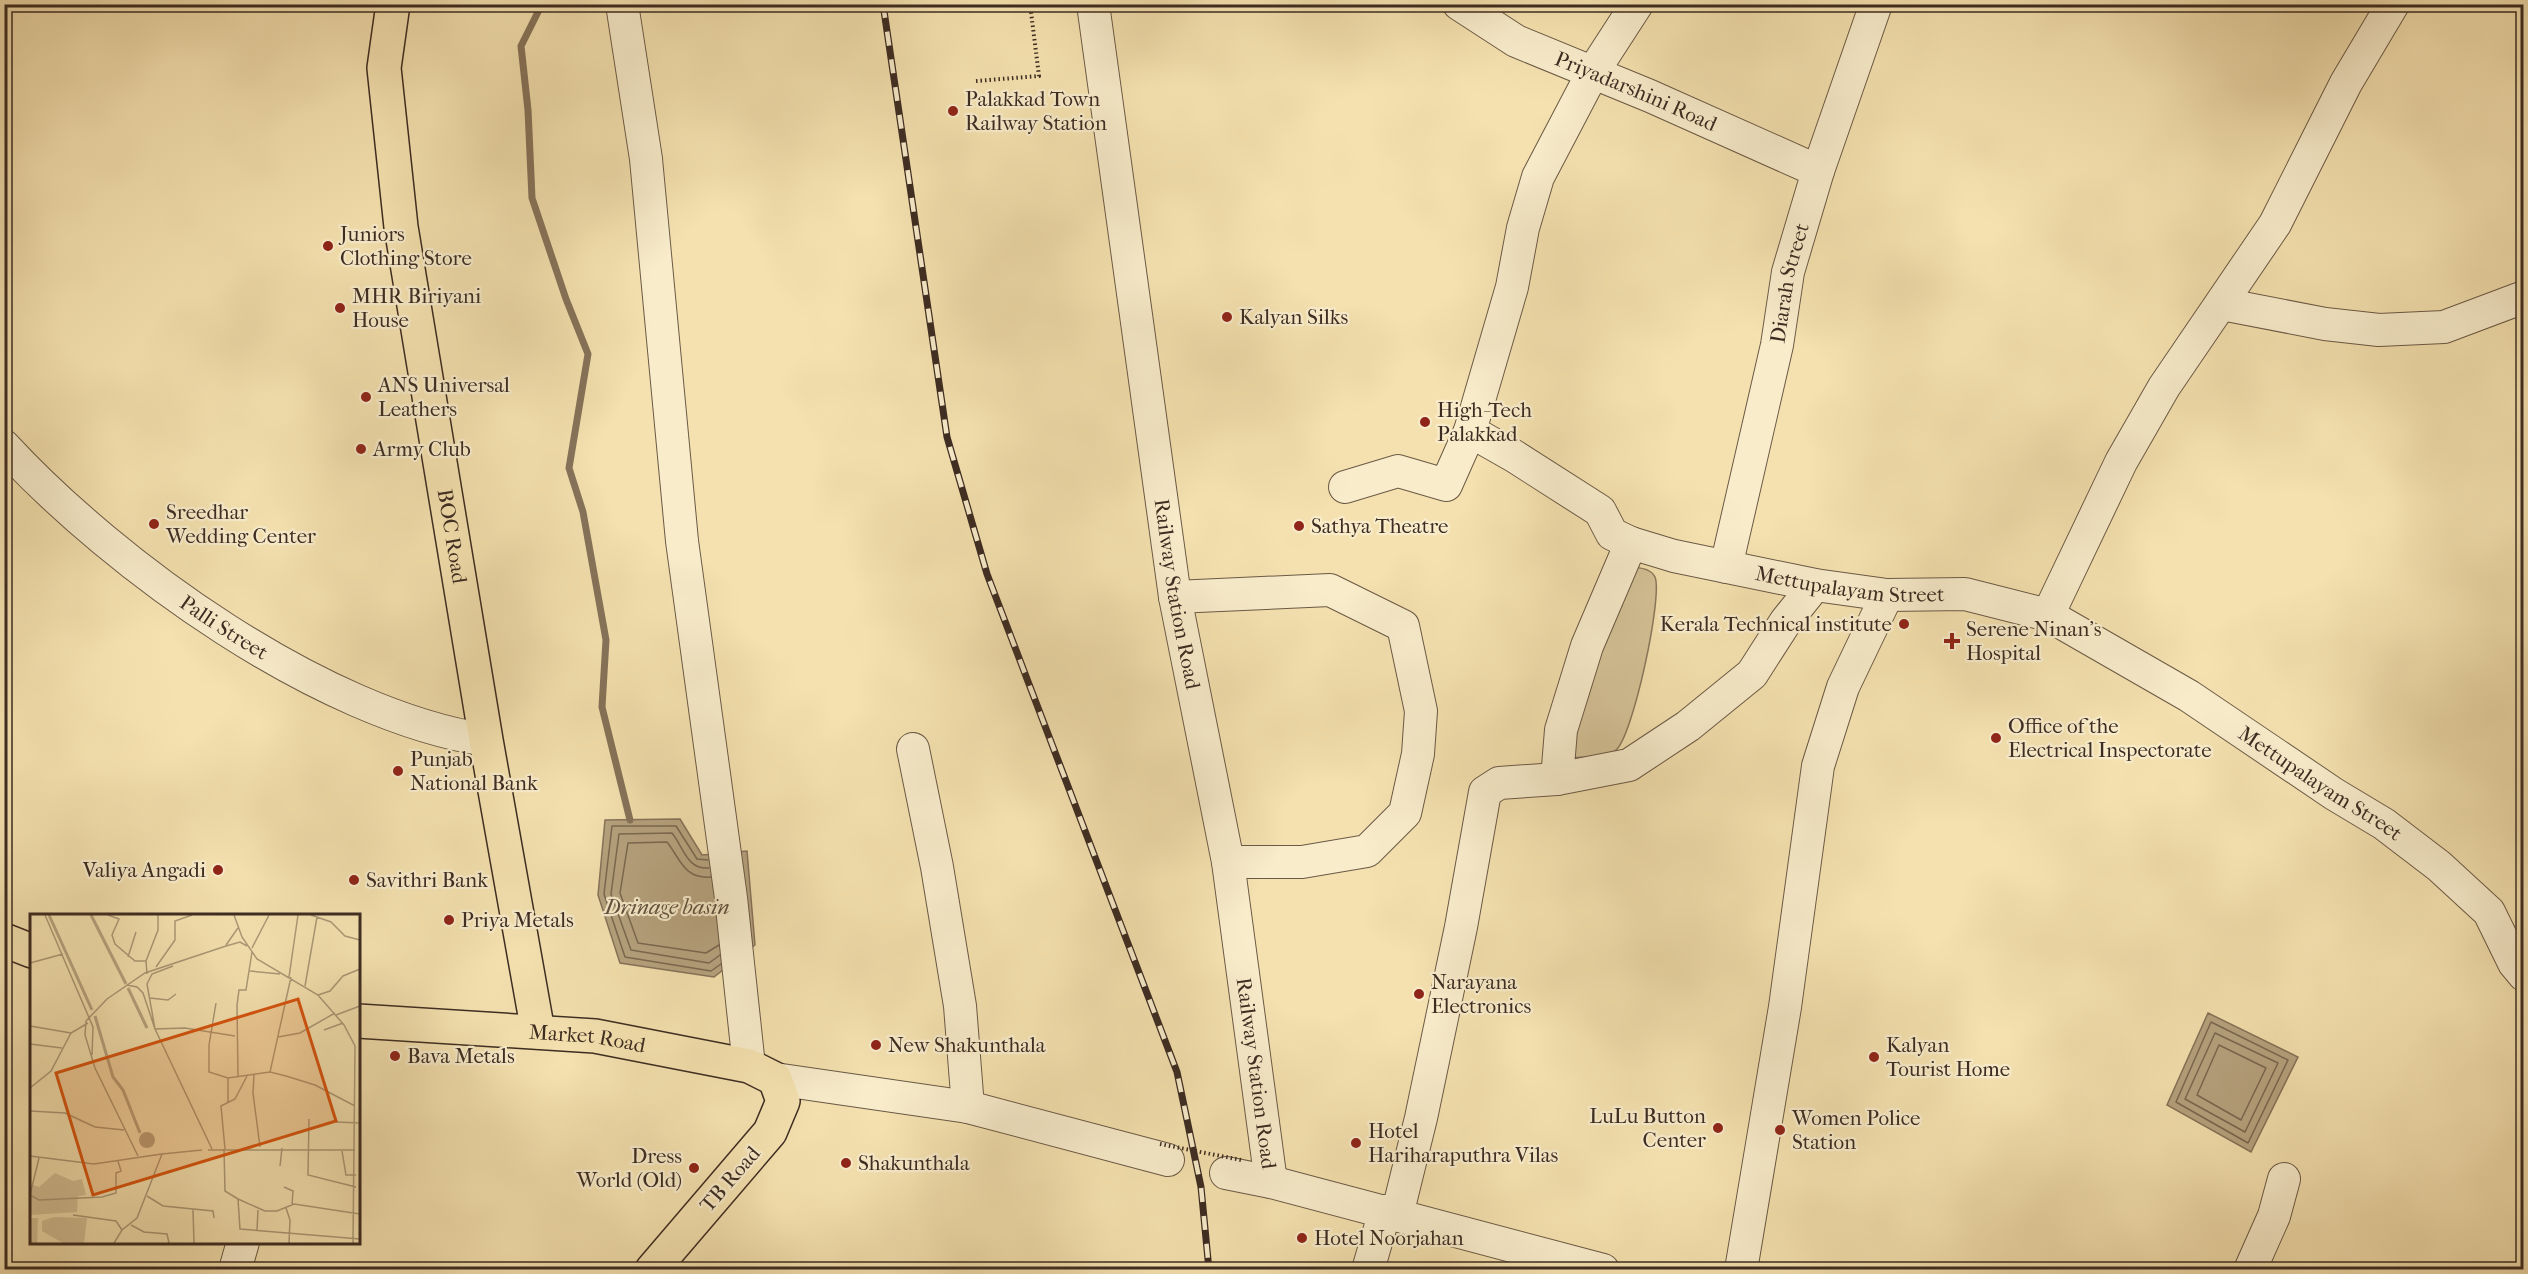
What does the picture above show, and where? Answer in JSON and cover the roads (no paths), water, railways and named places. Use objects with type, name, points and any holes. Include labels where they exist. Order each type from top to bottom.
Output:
[{"type":"main road","name":"BOC Road","points":[[393,4],[384,68],[402,227],[486,740],[538,1032]]},
{"type":"main road","points":[[4,940],[30,950]]},
{"type":"main road","name":"Market Road","points":[[360,1021],[596,1036],[762,1072]]},
{"type":"main road","name":"TB Road","points":[[652,1269],[770,1132],[783,1101],[762,1072]]},
{"type":"street","points":[[622,4],[645,159],[682,541],[731,898],[762,1072],[968,1107],[1164,1152]]},
{"type":"street","name":"Railway Station Road","points":[[1094,4],[1175,597],[1228,862],[1271,1182]]},
{"type":"street","points":[[1345,488],[1398,471],[1446,485],[1470,431],[1512,287],[1523,228],[1538,177],[1593,72],[1637,4]]},
{"type":"street","name":"Diarah Street","points":[[1726,567],[1777,345],[1788,272],[1818,171],[1876,4]]},
{"type":"street","points":[[2048,615],[2121,462],[2164,387],[2275,224],[2346,83],[2393,4]]},
{"type":"street","name":"Priyadarshini Road","points":[[1467,7],[1516,41],[1593,72],[1818,171]]},
{"type":"street","points":[[2222,304],[2325,324],[2379,330],[2444,327],[2523,297]]},
{"type":"street","name":"Mettupalayam Street","points":[[1470,431],[1514,456],[1600,512],[1612,534],[1631,543],[1726,567],[1815,585],[1887,595],[1965,594],[2048,615],[2189,696],[2384,824],[2439,866],[2489,912],[2514,963],[2523,975]]},
{"type":"street","name":"Palli Street","points":[[4,446],[84,523],[218,624],[298,672],[376,707],[451,735],[486,740]]},
{"type":"street","points":[[1557,779],[1561,730],[1587,646],[1631,543]]},
{"type":"street","points":[[1368,1269],[1391,1213],[1424,1107],[1485,792],[1498,783],[1557,779],[1629,765],[1688,726],[1752,674],[1786,621],[1815,585]]},
{"type":"street","points":[[1175,597],[1330,590],[1403,626],[1421,711],[1418,754],[1405,813],[1367,851],[1302,862],[1228,862]]},
{"type":"street","points":[[1741,1269],[1784,1018],[1818,766],[1843,687],[1887,595]]},
{"type":"street","points":[[913,749],[937,867],[960,1006],[968,1107]]},
{"type":"street","points":[[1233,1167],[1271,1182],[1603,1269]]},
{"type":"street","points":[[2250,1269],[2274,1216],[2284,1179]]},
{"type":"street","points":[[235,1269],[242,1244]]},
{"type":"water","name":"Drinage basin","points":[[680,819],[702,855],[747,851],[755,945],[714,977],[620,963],[598,895],[605,820]]},
{"type":"water","points":[[2208,1013],[2298,1057],[2251,1152],[2167,1105]]},
{"type":"waterway","points":[[542,4],[521,46],[528,110],[532,198],[566,299],[588,354],[569,468],[583,512],[606,640],[602,707],[630,820]]},
{"type":"railway","points":[[883,4],[947,437],[987,574],[1177,1072],[1201,1187],[1209,1270]]},
{"type":"place","name":"Palakkad Town Railway Station","points":[[953,111]]},
{"type":"place","name":"Juniors Clothing Store","points":[[328,246]]},
{"type":"place","name":"MHR Biriyani House","points":[[340,308]]},
{"type":"place","name":"Kalyan Silks","points":[[1227,317]]},
{"type":"place","name":"ANS Universal Leathers","points":[[366,397]]},
{"type":"place","name":"High-Tech Palakkad","points":[[1425,422]]},
{"type":"place","name":"Army Club","points":[[361,449]]},
{"type":"place","name":"Sreedhar Wedding Center","points":[[154,524]]},
{"type":"place","name":"Sathya Theatre","points":[[1299,526]]},
{"type":"place","name":"Kerala Technical institute","points":[[1904,624]]},
{"type":"place","name":"Serene Ninan's Hospital","points":[[1952,641]]},
{"type":"place","name":"Office of the Electrical Inspectorate","points":[[1996,738]]},
{"type":"place","name":"Punjab National Bank","points":[[398,771]]},
{"type":"place","name":"Valiya Angadi","points":[[218,870]]},
{"type":"place","name":"Savithri Bank","points":[[354,880]]},
{"type":"place","name":"Priya Metals","points":[[449,920]]},
{"type":"place","name":"Narayana Electronics","points":[[1419,994]]},
{"type":"place","name":"New Shakunthala","points":[[876,1045]]},
{"type":"place","name":"Bava Metals","points":[[395,1056]]},
{"type":"place","name":"Kalyan Tourist Home","points":[[1874,1057]]},
{"type":"place","name":"LuLu Button Center","points":[[1718,1128]]},
{"type":"place","name":"Women Police Station","points":[[1780,1130]]},
{"type":"place","name":"Hotel Hariharaputhra Vilas","points":[[1356,1143]]},
{"type":"place","name":"Shakunthala","points":[[846,1163]]},
{"type":"place","name":"Dress World (Old)","points":[[694,1168]]},
{"type":"place","name":"Hotel Noorjahan","points":[[1302,1238]]}]
